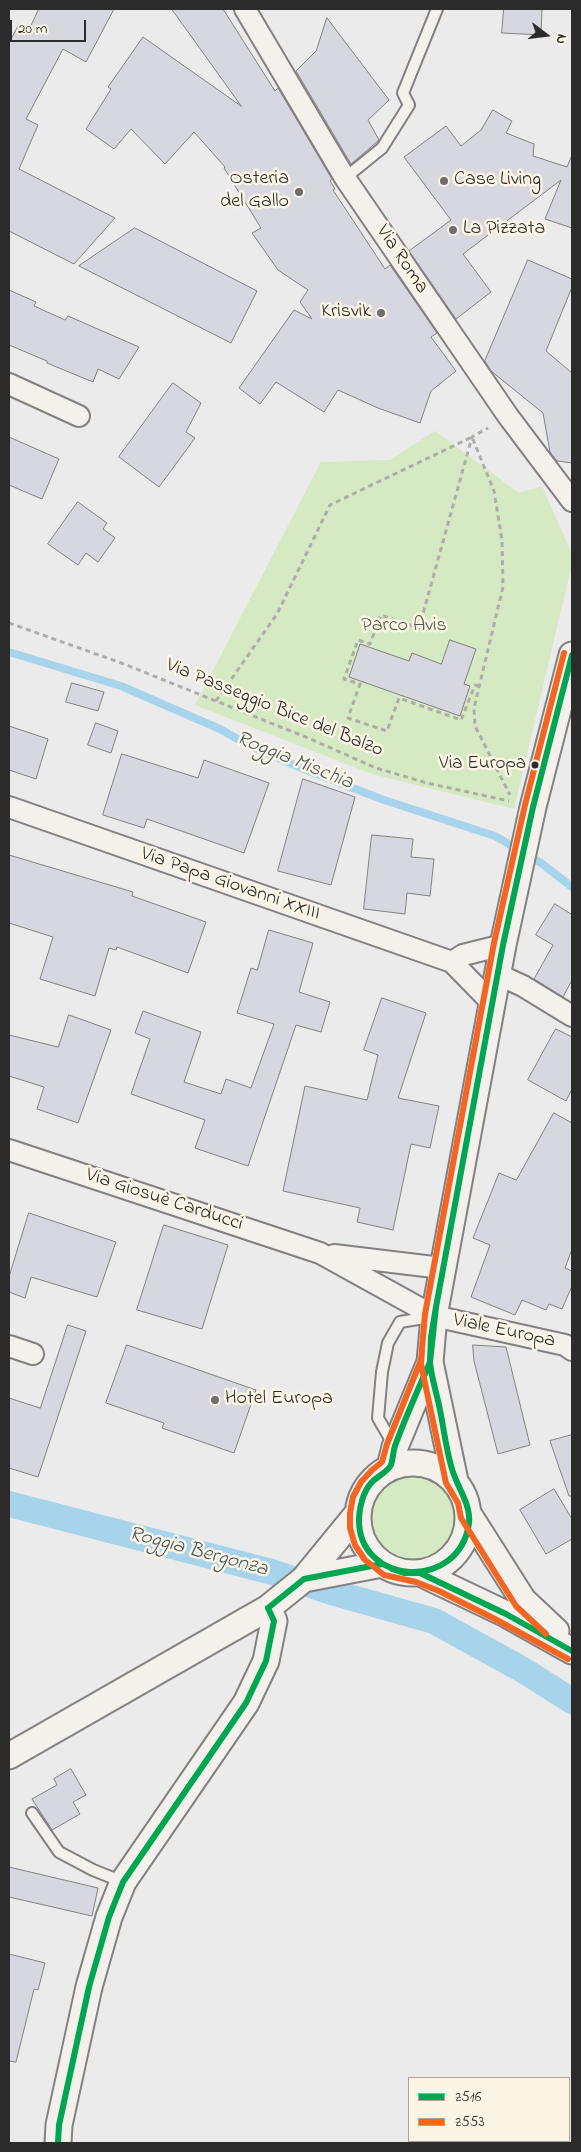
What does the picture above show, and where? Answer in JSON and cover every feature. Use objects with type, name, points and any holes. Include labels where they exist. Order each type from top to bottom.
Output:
[{"type":"street","name":"Via Roma","points":[[245,9],[345,178],[508,416],[572,501]]},
{"type":"street","points":[[9,384],[79,416]]},
{"type":"street","name":"Viale Europa","points":[[392,1457],[430,1362],[434,1316],[442,1268],[491,1002],[533,807],[569,685],[572,655]]},
{"type":"street","name":"Via Papa Giovanni XXIII","points":[[9,807],[452,962]]},
{"type":"street","points":[[491,1002],[452,962],[463,955],[503,945]]},
{"type":"street","points":[[498,974],[572,1016]]},
{"type":"street","name":"Via Giosuè Carducci","points":[[9,1150],[320,1253],[434,1316]]},
{"type":"street","name":"Via Giosuè Carducci","points":[[320,1253],[442,1268]]},
{"type":"street","name":"Viale Europa","points":[[434,1316],[565,1345],[572,1350]]},
{"type":"street","points":[[9,1346],[33,1354]]},
{"type":"street","name":"Viale Europa","points":[[430,1362],[455,1480]]},
{"type":"street","points":[[392,1457],[432,1465],[444,1470],[455,1480],[466,1500],[469,1515],[466,1534],[458,1551],[444,1564],[434,1570],[420,1573],[404,1573],[382,1564],[371,1554],[363,1542],[359,1528],[359,1504],[367,1486],[392,1457]]},
{"type":"street","points":[[9,1756],[268,1608],[304,1579],[358,1513]]},
{"type":"street","points":[[469,1515],[523,1600],[572,1647]]},
{"type":"street","points":[[304,1579],[382,1564]]},
{"type":"street","points":[[420,1573],[506,1614],[572,1651]]},
{"type":"street","points":[[58,2143],[60,2125],[89,1988],[109,1917],[123,1882],[246,1703],[266,1661],[274,1621],[268,1608]]},
{"type":"lane","points":[[345,178],[382,148],[409,105],[403,93],[437,9]]},
{"type":"lane","points":[[392,1457],[378,1418],[382,1372],[388,1343],[400,1322],[434,1316]]},
{"type":"lane","points":[[32,1813],[59,1852],[93,1870],[123,1882]]},
{"type":"path","points":[[216,701],[277,614],[330,505],[472,437],[508,416]]},
{"type":"path","points":[[472,437],[494,491],[502,540],[502,587],[479,686],[475,685],[461,720],[399,698],[388,731],[348,718],[360,684],[344,679],[358,640],[370,644],[381,616],[419,628],[472,437]]},
{"type":"path","name":"Via Passeggio Bice del Balzo","points":[[9,623],[124,664],[308,738],[376,768],[427,783],[514,802],[475,726],[474,708],[479,686]]},
{"type":"green space","name":"Parco Avis","points":[[435,431],[519,493],[542,486],[572,554],[572,564],[514,809],[372,774],[195,705],[321,462],[390,460]]},
{"type":"green space","points":[[414,1473],[431,1477],[445,1486],[454,1500],[458,1517],[454,1534],[445,1548],[431,1557],[414,1561],[397,1557],[383,1548],[374,1534],[370,1517],[374,1500],[383,1486],[397,1477]]},
{"type":"building","points":[[39,9],[114,9],[86,62],[63,49],[26,119],[38,125],[19,169],[115,218],[74,264],[9,231],[9,43],[19,24],[29,29]]},
{"type":"building","points":[[172,9],[223,9],[275,91],[278,88],[332,179],[330,181],[335,189],[333,190],[385,269],[390,265],[437,333],[431,337],[456,371],[431,391],[420,423],[378,408],[338,390],[324,412],[276,382],[260,404],[239,388],[294,310],[312,319],[300,302],[308,290],[278,270],[252,233],[261,228],[225,167],[194,132],[165,164],[131,129],[114,149],[86,129],[111,89],[108,87],[143,37],[241,106]]},
{"type":"building","points":[[504,9],[542,9],[541,35],[502,33]]},
{"type":"building","points":[[327,18],[389,100],[368,120],[379,140],[351,164],[296,71],[316,51]]},
{"type":"building","points":[[493,110],[512,121],[506,133],[534,144],[533,156],[567,167],[572,155],[572,228],[545,219],[561,180],[463,254],[491,292],[456,319],[409,251],[451,220],[404,157],[446,126],[461,146],[481,130]]},
{"type":"building","points":[[135,228],[257,291],[231,343],[79,266]]},
{"type":"building","points":[[528,260],[572,279],[572,287],[546,351],[572,373],[572,463],[557,461],[550,452],[543,413],[491,371],[485,361]]},
{"type":"building","points":[[9,290],[36,302],[34,306],[65,320],[68,316],[139,347],[119,379],[98,369],[93,382],[47,363],[47,361],[9,345]]},
{"type":"building","points":[[173,383],[201,403],[186,432],[195,438],[159,487],[119,457]]},
{"type":"building","points":[[9,437],[59,459],[42,499],[9,485]]},
{"type":"building","points":[[78,502],[107,523],[103,529],[115,538],[98,562],[86,553],[78,565],[48,544]]},
{"type":"building","points":[[450,640],[476,649],[464,684],[470,686],[460,716],[349,677],[360,644],[409,661],[412,653],[441,664]]},
{"type":"building","points":[[72,683],[104,692],[98,711],[66,702]]},
{"type":"building","points":[[96,723],[118,731],[111,753],[88,745]]},
{"type":"building","points":[[9,726],[48,739],[36,779],[9,770]]},
{"type":"building","points":[[122,754],[198,778],[204,760],[269,783],[244,853],[147,819],[144,828],[103,815]]},
{"type":"building","points":[[303,779],[355,797],[331,885],[278,871]]},
{"type":"building","points":[[372,835],[413,839],[411,857],[434,859],[430,896],[407,893],[405,914],[364,909]]},
{"type":"building","points":[[9,855],[133,892],[132,896],[206,922],[188,973],[117,947],[116,950],[109,948],[95,996],[40,979],[53,937],[9,923]]},
{"type":"building","points":[[555,904],[571,914],[572,911],[572,980],[563,997],[534,979],[553,945],[536,935]]},
{"type":"building","points":[[269,930],[313,943],[299,992],[330,1002],[321,1032],[296,1025],[248,1166],[195,1148],[205,1120],[131,1094],[150,1039],[135,1033],[143,1011],[201,1032],[184,1082],[221,1094],[226,1079],[251,1088],[274,1024],[237,1013],[251,968],[257,970]]},
{"type":"building","points":[[382,998],[426,1013],[398,1098],[439,1106],[430,1148],[411,1144],[393,1230],[357,1222],[360,1208],[283,1191],[305,1086],[367,1100],[378,1055],[364,1050]]},
{"type":"building","points":[[69,1015],[111,1030],[78,1123],[37,1109],[44,1087],[9,1076],[9,1035],[58,1047]]},
{"type":"building","points":[[556,1029],[572,1037],[572,1089],[566,1101],[528,1080]]},
{"type":"building","points":[[554,1113],[572,1123],[572,1249],[565,1268],[572,1271],[572,1286],[562,1309],[549,1304],[546,1310],[522,1300],[515,1315],[471,1297],[490,1245],[473,1238],[499,1173],[516,1180]]},
{"type":"building","points":[[29,1213],[116,1242],[97,1297],[31,1277],[25,1298],[9,1292],[9,1277]]},
{"type":"building","points":[[164,1225],[228,1245],[202,1329],[137,1310]]},
{"type":"building","points":[[68,1325],[86,1331],[38,1477],[9,1468],[9,1398],[40,1408]]},
{"type":"building","points":[[127,1345],[256,1390],[234,1453],[162,1428],[164,1423],[106,1403]]},
{"type":"building","points":[[473,1345],[506,1347],[530,1445],[498,1454],[474,1361]]},
{"type":"building","points":[[572,1435],[572,1496],[569,1496],[550,1441]]},
{"type":"building","points":[[554,1489],[572,1519],[572,1539],[546,1554],[520,1510]]},
{"type":"building","points":[[71,1769],[86,1795],[73,1802],[80,1814],[52,1830],[32,1799],[57,1785],[54,1779]]},
{"type":"building","points":[[9,1867],[98,1888],[92,1916],[9,1897]]},
{"type":"building","points":[[9,1954],[45,1963],[38,1990],[34,1989],[16,2062],[9,2061]]},
{"type":"waterway","name":"Roggia Mischia","points":[[9,652],[121,686],[220,729],[248,745],[306,770],[384,800],[495,836],[541,863],[572,887]]},
{"type":"waterway","name":"Roggia Bergonza","points":[[9,1504],[272,1572],[331,1592],[434,1621],[523,1670],[572,1701]]},
{"type":"transit line","name":"z553","points":[[564,653],[525,805],[494,943],[425,1314],[421,1360],[387,1444],[382,1462],[361,1482],[353,1497],[350,1528],[355,1545],[365,1560],[384,1575],[416,1582],[439,1591],[568,1659]]},
{"type":"transit line","name":"z516","points":[[503,945],[533,807],[572,655]]},
{"type":"transit line","name":"z516","points":[[436,1307],[503,945]]},
{"type":"transit line","name":"z516","points":[[436,1307],[503,945]]},
{"type":"transit line","name":"z516","points":[[430,1362],[431,1337],[436,1307]]},
{"type":"transit line","name":"z516","points":[[430,1362],[436,1307]]},
{"type":"transit line","name":"z553","points":[[422,1351],[421,1364],[446,1483],[458,1503],[461,1518],[516,1606],[546,1634]]},
{"type":"transit line","name":"z516","points":[[430,1362],[450,1462],[466,1502],[469,1523],[462,1545],[448,1561],[430,1570],[410,1572],[391,1568],[374,1557],[363,1541],[359,1518],[368,1488],[391,1465],[394,1448],[430,1362]]},
{"type":"transit line","name":"z516","points":[[268,1608],[304,1579],[382,1564]]},
{"type":"transit line","name":"z516","points":[[392,1569],[404,1573],[420,1573],[506,1614],[572,1651]]},
{"type":"transit line","name":"z516","points":[[58,2143],[59,2125],[89,1987],[109,1917],[123,1882],[246,1703],[266,1661],[274,1621],[268,1608]]},
{"type":"place","name":"Case Living","points":[[444,181]]},
{"type":"place","name":"Osteria del Gallo","points":[[299,192]]},
{"type":"place","name":"La Pizzata","points":[[453,230]]},
{"type":"place","name":"Krisvik","points":[[381,313]]},
{"type":"place","name":"Via Europa","points":[[535,765]]},
{"type":"place","name":"Hotel Europa","points":[[215,1400]]}]
